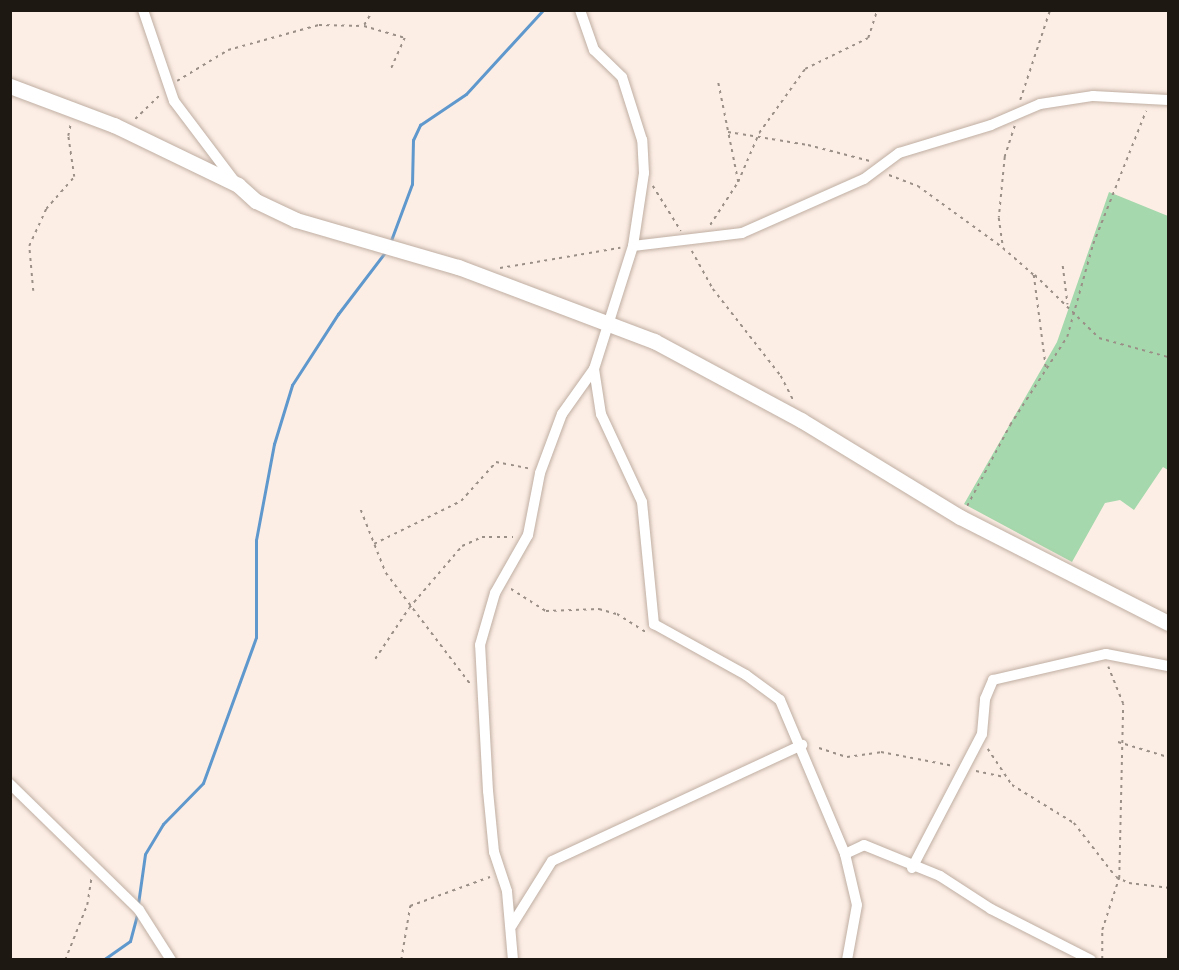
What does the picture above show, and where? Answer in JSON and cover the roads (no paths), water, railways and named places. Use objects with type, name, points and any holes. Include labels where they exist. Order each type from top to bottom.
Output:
[{"type":"street","points":[[143,10],[168,87],[238,185]]},
{"type":"street","points":[[513,960],[512,925],[488,791],[480,645],[484,620],[501,584],[520,555],[530,527],[540,473],[562,414],[594,369],[633,246],[644,173],[642,140],[622,77],[594,50],[580,10]]},
{"type":"street","points":[[10,86],[124,130],[238,185],[273,210],[320,229],[485,278],[608,321],[654,341],[801,420],[960,517],[1168,623]]},
{"type":"street","points":[[633,246],[703,235],[742,233],[864,179],[879,163],[1064,98],[1168,100]]},
{"type":"street","points":[[594,369],[601,414],[642,502],[654,624],[746,675],[780,700],[802,745],[845,854],[857,905],[847,960]]},
{"type":"street","points":[[912,868],[982,734],[985,699],[993,680],[1106,654],[1168,666]]},
{"type":"street","points":[[512,925],[552,861],[802,745]]},
{"type":"street","points":[[10,784],[139,910],[171,960]]},
{"type":"street","points":[[845,854],[864,845],[912,868],[940,876],[991,909],[1091,960]]},
{"type":"waterway","points":[[390,243],[412,184],[413,140],[420,125],[466,94],[543,10]]},
{"type":"waterway","points":[[138,904],[145,854],[163,824],[203,783],[256,637],[256,540],[274,444],[292,385],[338,314],[386,251]]},
{"type":"waterway","points":[[103,960],[130,941],[137,914]]}]
